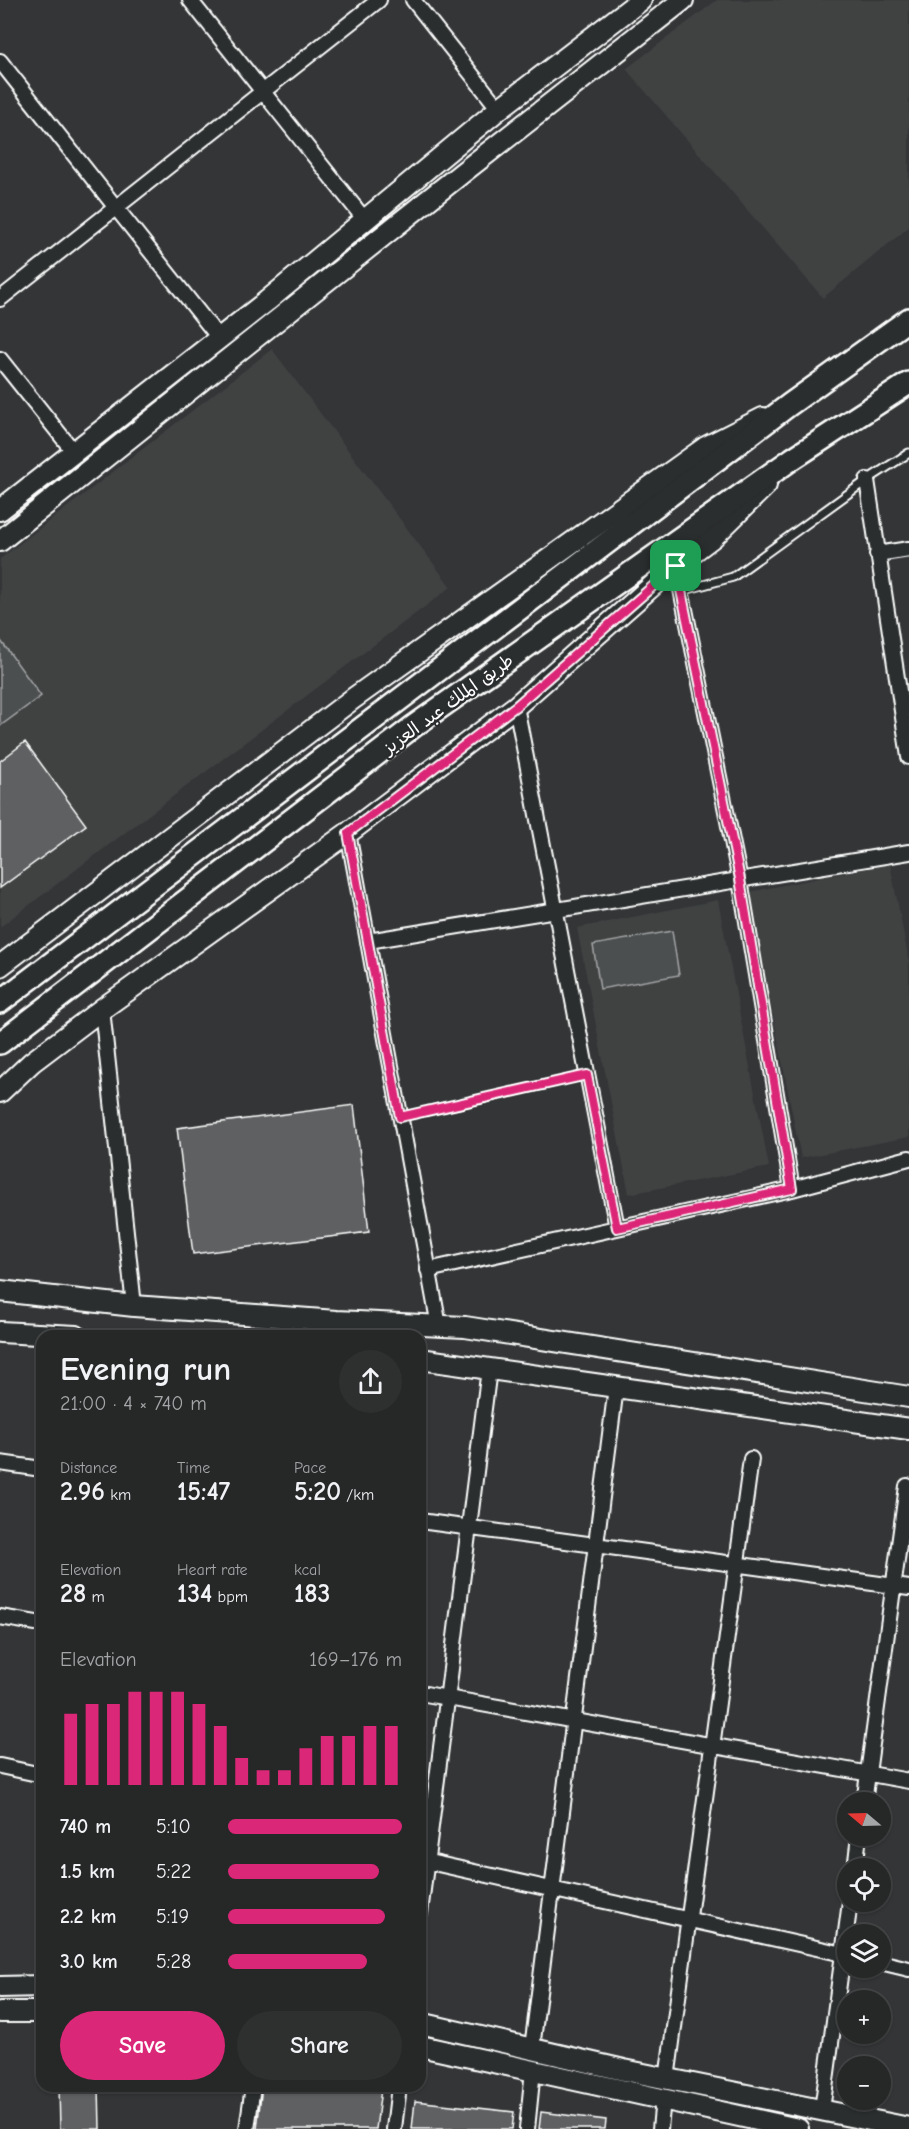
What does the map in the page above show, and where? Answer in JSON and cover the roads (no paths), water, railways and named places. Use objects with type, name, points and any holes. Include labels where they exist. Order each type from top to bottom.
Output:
[{"type":"main road","points":[[0,1002],[789,405],[909,319]]},
{"type":"main road","name":"طريق الملك عبد العزيز","points":[[0,1043],[414,726],[792,459],[909,383]]},
{"type":"street","points":[[190,0],[365,220]]},
{"type":"street","points":[[0,299],[379,0]]},
{"type":"street","points":[[413,0],[500,109]]},
{"type":"street","points":[[0,510],[219,338],[500,109],[641,0]]},
{"type":"street","points":[[0,541],[683,0]]},
{"type":"street","points":[[0,61],[219,338]]},
{"type":"street","points":[[0,359],[74,452]]},
{"type":"street","points":[[0,966],[354,698],[705,447],[789,405]]},
{"type":"street","points":[[0,1092],[32,1062],[102,1009],[348,833],[516,706],[676,566],[713,537],[792,459]]},
{"type":"street","points":[[867,480],[909,757]]},
{"type":"street","points":[[877,554],[909,549]]},
{"type":"street","points":[[676,566],[740,879],[792,1189]]},
{"type":"street","points":[[516,706],[617,1228]]},
{"type":"street","points":[[348,833],[439,1326]]},
{"type":"street","points":[[368,941],[909,852]]},
{"type":"street","points":[[102,1009],[134,1306]]},
{"type":"street","points":[[428,1270],[792,1189],[909,1158]]},
{"type":"street","points":[[0,1291],[134,1306],[465,1327],[909,1397]]},
{"type":"street","points":[[0,1332],[36,1334]]},
{"type":"street","points":[[426,1360],[909,1429]]},
{"type":"street","points":[[426,1840],[447,1698],[489,1369]]},
{"type":"street","points":[[531,2048],[616,1387]]},
{"type":"street","points":[[667,2079],[751,1459]]},
{"type":"street","points":[[0,1463],[36,1468]]},
{"type":"street","points":[[866,1792],[907,1486]]},
{"type":"street","points":[[426,1522],[909,1588]]},
{"type":"street","points":[[0,1617],[36,1623]]},
{"type":"street","points":[[426,1694],[909,1781]]},
{"type":"street","points":[[0,1766],[36,1774]]},
{"type":"street","points":[[426,1861],[837,1952]]},
{"type":"street","points":[[891,1965],[909,1969]]},
{"type":"street","points":[[822,2110],[841,1978]]},
{"type":"street","points":[[0,1987],[36,1986]]},
{"type":"street","points":[[0,2012],[36,2012]]},
{"type":"street","points":[[426,2024],[667,2079],[909,2128]]},
{"type":"street","points":[[426,2047],[798,2129]]},
{"type":"street","points":[[527,2129],[533,2070]]},
{"type":"street","points":[[247,2129],[252,2092]]},
{"type":"street","points":[[394,2129],[398,2092]]},
{"type":"street","points":[[660,2129],[663,2099]]},
{"type":"lane","points":[[681,591],[734,577],[867,480],[909,453]]},
{"type":"lane","points":[[400,1117],[587,1075]]}]
